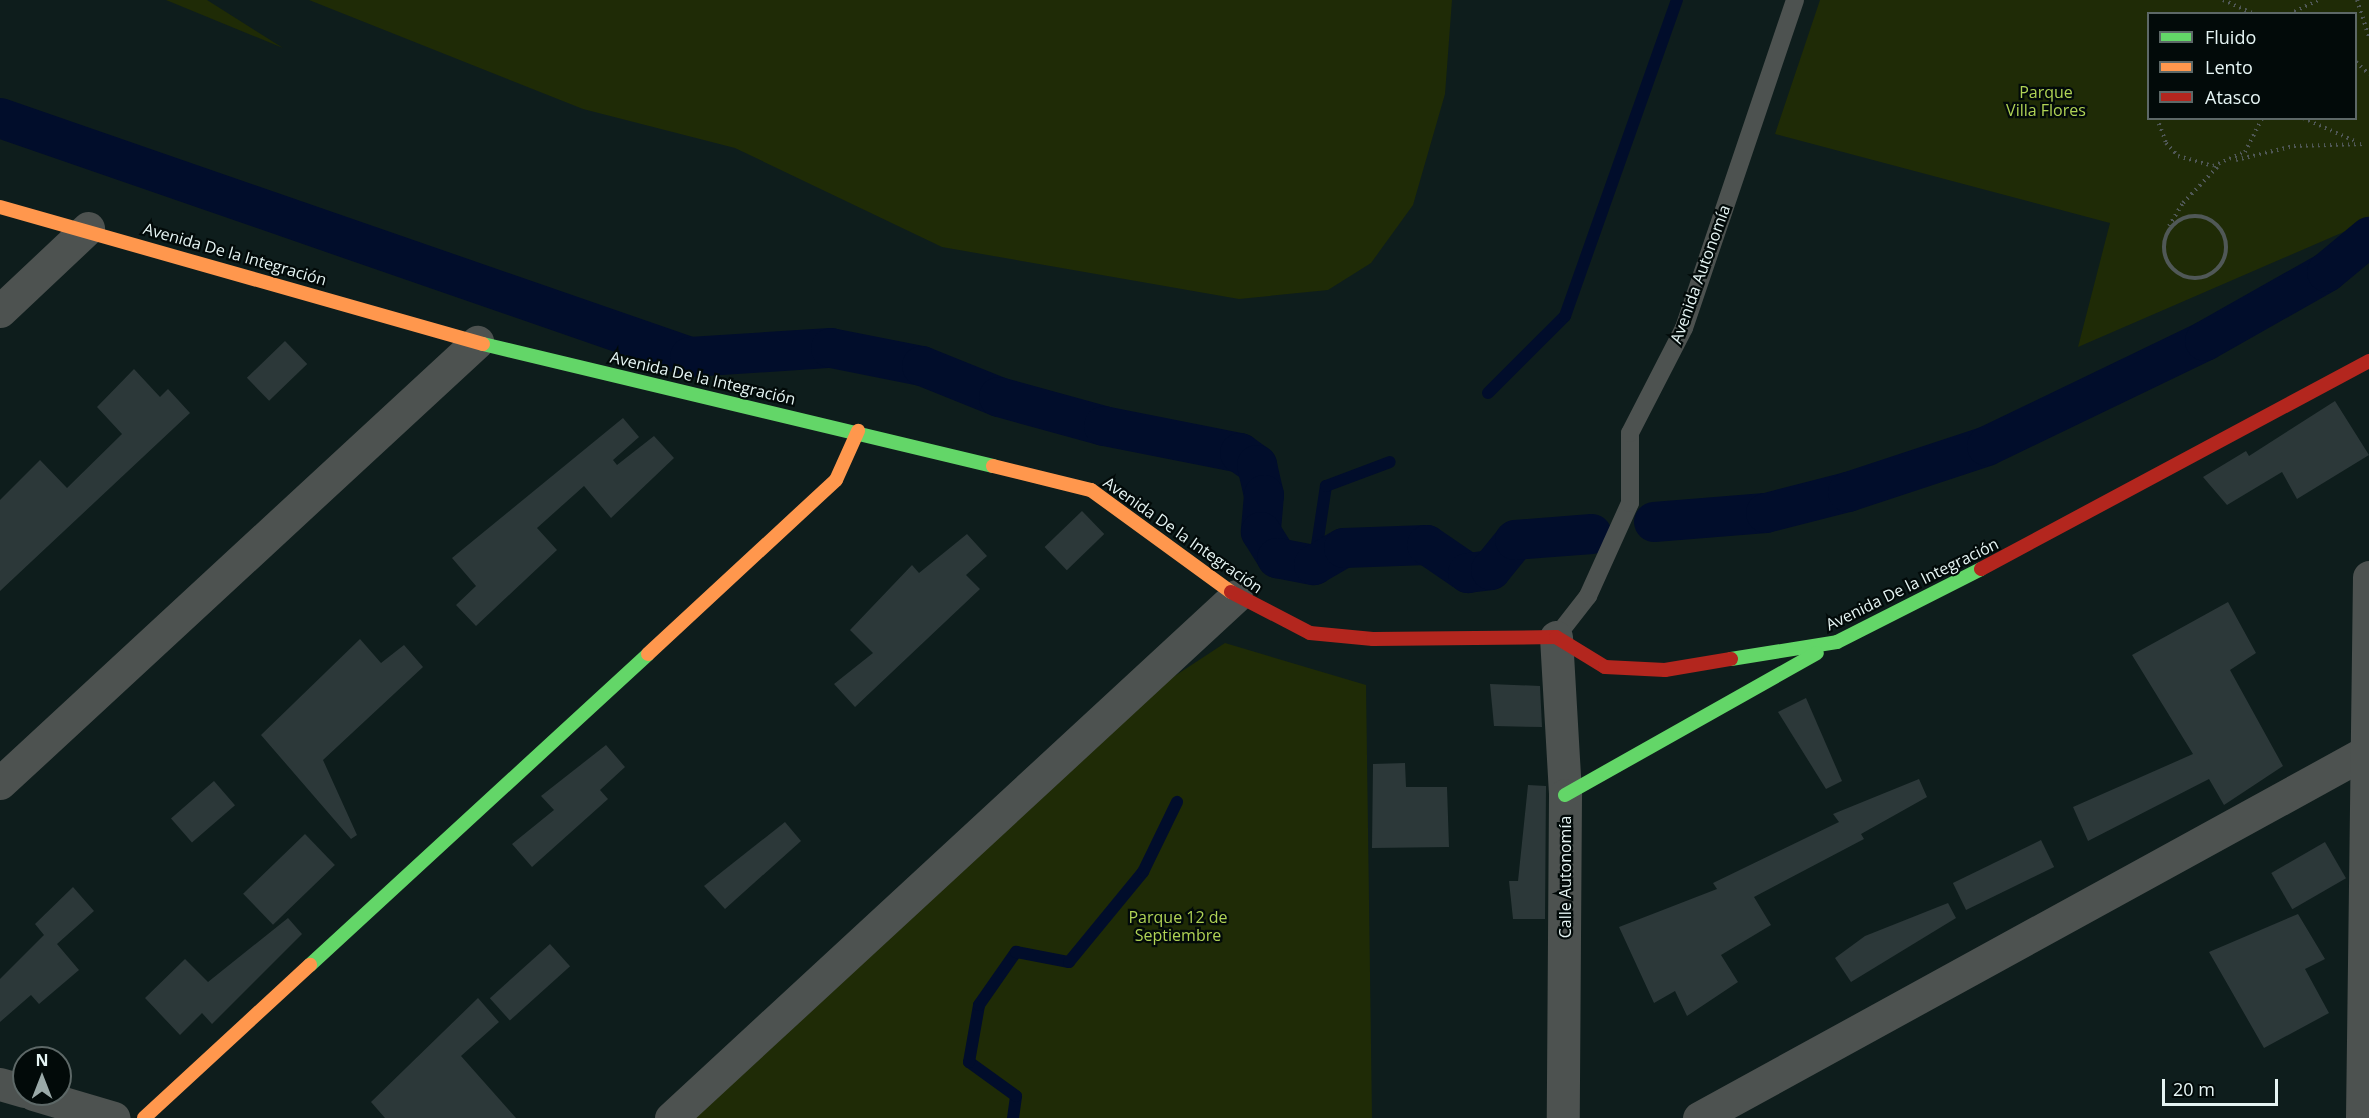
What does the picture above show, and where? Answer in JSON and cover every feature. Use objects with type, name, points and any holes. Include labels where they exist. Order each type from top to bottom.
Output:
[{"type":"street","name":"Avenida De la Integración","points":[[0,207],[88,228],[477,342],[858,431],[1091,490],[1236,596],[1310,633],[1373,639],[1556,637],[1605,667],[1665,670],[1837,642],[2086,516],[2369,361]]},
{"type":"street","points":[[0,311],[88,228]]},
{"type":"street","points":[[0,783],[477,342]]},
{"type":"street","points":[[144,1118],[836,480],[858,431]]},
{"type":"street","points":[[2362,1118],[2364,753],[2369,577]]},
{"type":"street","points":[[671,1118],[1236,596]]},
{"type":"street","name":"Calle Autonomía","points":[[1556,637],[1566,795],[1563,1118]]},
{"type":"street","points":[[1566,795],[1837,642]]},
{"type":"street","points":[[1699,1118],[2364,753]]},
{"type":"street","points":[[72,1106],[114,1118]]},
{"type":"lane","name":"Avenida Autonomía","points":[[1556,637],[1588,596],[1630,503],[1630,433],[1684,328],[1795,0]]},
{"type":"path","points":[[2223,0],[2250,12]]},
{"type":"path","points":[[2293,12],[2319,0]]},
{"type":"path","points":[[2357,0],[2369,36]]},
{"type":"path","points":[[2357,64],[2369,74]]},
{"type":"path","points":[[2158,120],[2166,143],[2178,156],[2195,164],[2220,164],[2294,146],[2367,144]]},
{"type":"path","points":[[2230,162],[2256,137],[2261,120]]},
{"type":"path","points":[[2308,120],[2367,144]]},
{"type":"path","points":[[2167,231],[2190,215],[2211,220],[2227,247],[2219,267],[2201,278],[2180,274],[2166,259],[2167,231],[2182,203],[2220,164]]},
{"type":"green space","points":[[166,0],[207,0],[283,48]]},
{"type":"green space","points":[[309,0],[1452,0],[1445,94],[1413,205],[1371,263],[1328,290],[1239,299],[942,247],[735,148],[583,109]]},
{"type":"green space","name":"Parque Villa Flores","points":[[1820,0],[2369,0],[2369,221],[2078,347],[2110,223],[1775,134]]},
{"type":"green space","name":"Parque 12 de Septiembre","points":[[1225,643],[1366,685],[1372,1118],[669,1118],[1164,683]]},
{"type":"building","points":[[285,341],[307,364],[269,401],[247,378]]},
{"type":"building","points":[[134,369],[160,397],[168,389],[190,413],[0,591],[0,500],[40,460],[67,488],[122,434],[97,407]]},
{"type":"building","points":[[2335,401],[2369,455],[2297,499],[2282,472],[2227,505],[2203,477],[2246,451],[2249,456]]},
{"type":"building","points":[[623,418],[639,437],[613,460],[617,465],[654,436],[674,458],[611,518],[584,486],[537,528],[557,550],[476,626],[456,605],[476,586],[452,558]]},
{"type":"building","points":[[1082,511],[1104,534],[1067,570],[1045,547]]},
{"type":"building","points":[[967,534],[987,556],[966,575],[980,589],[855,707],[834,684],[873,653],[850,630],[912,565],[919,573]]},
{"type":"building","points":[[2228,602],[2256,653],[2230,670],[2283,766],[2224,805],[2209,779],[2088,841],[2073,807],[2193,754],[2132,655]]},
{"type":"building","points":[[360,639],[381,663],[404,645],[423,667],[323,760],[357,835],[351,839],[261,735]]},
{"type":"building","points":[[1490,684],[1540,686],[1542,727],[1494,726]]},
{"type":"building","points":[[1806,698],[1842,781],[1826,789],[1778,712]]},
{"type":"building","points":[[606,745],[625,767],[600,790],[608,799],[532,867],[512,844],[554,810],[541,796]]},
{"type":"building","points":[[1405,763],[1406,787],[1447,787],[1449,847],[1372,848],[1373,764]]},
{"type":"building","points":[[1919,779],[1927,797],[1861,834],[1864,839],[1754,897],[1771,925],[1721,955],[1738,982],[1687,1016],[1675,991],[1654,1003],[1619,927],[1717,889],[1713,883],[1839,822],[1833,814]]},
{"type":"building","points":[[214,781],[235,805],[192,843],[171,818]]},
{"type":"building","points":[[1528,785],[1546,786],[1545,919],[1513,919],[1509,881],[1518,881]]},
{"type":"building","points":[[785,822],[801,841],[725,909],[704,886]]},
{"type":"building","points":[[305,834],[335,865],[273,925],[243,894]]},
{"type":"building","points":[[2041,840],[2054,867],[1966,910],[1953,883]]},
{"type":"building","points":[[2325,842],[2346,878],[2292,909],[2271,873]]},
{"type":"building","points":[[73,887],[94,911],[57,944],[79,970],[39,1004],[31,995],[0,1022],[0,979],[44,935],[35,924]]},
{"type":"building","points":[[1948,903],[1956,918],[1851,982],[1835,958],[1865,936]]},
{"type":"building","points":[[2298,914],[2325,959],[2305,969],[2329,1013],[2264,1048],[2209,952]]},
{"type":"building","points":[[288,918],[302,934],[212,1024],[202,1013],[180,1035],[145,998],[185,959],[208,982]]},
{"type":"building","points":[[550,944],[570,966],[510,1020],[490,998]]},
{"type":"building","points":[[478,998],[499,1022],[461,1056],[516,1118],[385,1118],[371,1102]]},
{"type":"waterway","points":[[1488,393],[1565,316],[1677,0]]},
{"type":"waterway","points":[[0,118],[690,357],[831,348],[922,366],[999,397],[1104,426],[1240,453],[1257,465],[1264,495],[1261,532],[1277,558],[1314,565],[1344,548],[1427,545],[1468,573],[1491,570],[1515,540],[1592,534]]},
{"type":"waterway","points":[[1654,522],[1766,513],[1848,492],[1987,446],[2205,341],[2327,272],[2369,237]]},
{"type":"waterway","points":[[1314,565],[1326,486],[1390,462]]},
{"type":"waterway","points":[[1013,1118],[1016,1096],[969,1062],[979,1005],[1016,952],[1069,962],[1143,872],[1177,802]]},
{"type":"traffic: fast","points":[[483,344],[993,466]]},
{"type":"traffic: fast","points":[[1731,659],[1837,642],[1981,569]]},
{"type":"traffic: fast","points":[[1565,795],[1817,653]]},
{"type":"traffic: fast","points":[[310,965],[648,654]]},
{"type":"traffic: slow","points":[[0,207],[483,344]]},
{"type":"traffic: slow","points":[[648,654],[836,480],[858,431]]},
{"type":"traffic: slow","points":[[993,466],[1091,490],[1231,592]]},
{"type":"traffic: slow","points":[[144,1118],[310,965]]},
{"type":"traffic: jam","points":[[1981,569],[2369,361]]},
{"type":"traffic: jam","points":[[1231,592],[1310,633],[1373,639],[1556,637],[1605,667],[1665,670],[1731,659]]}]
